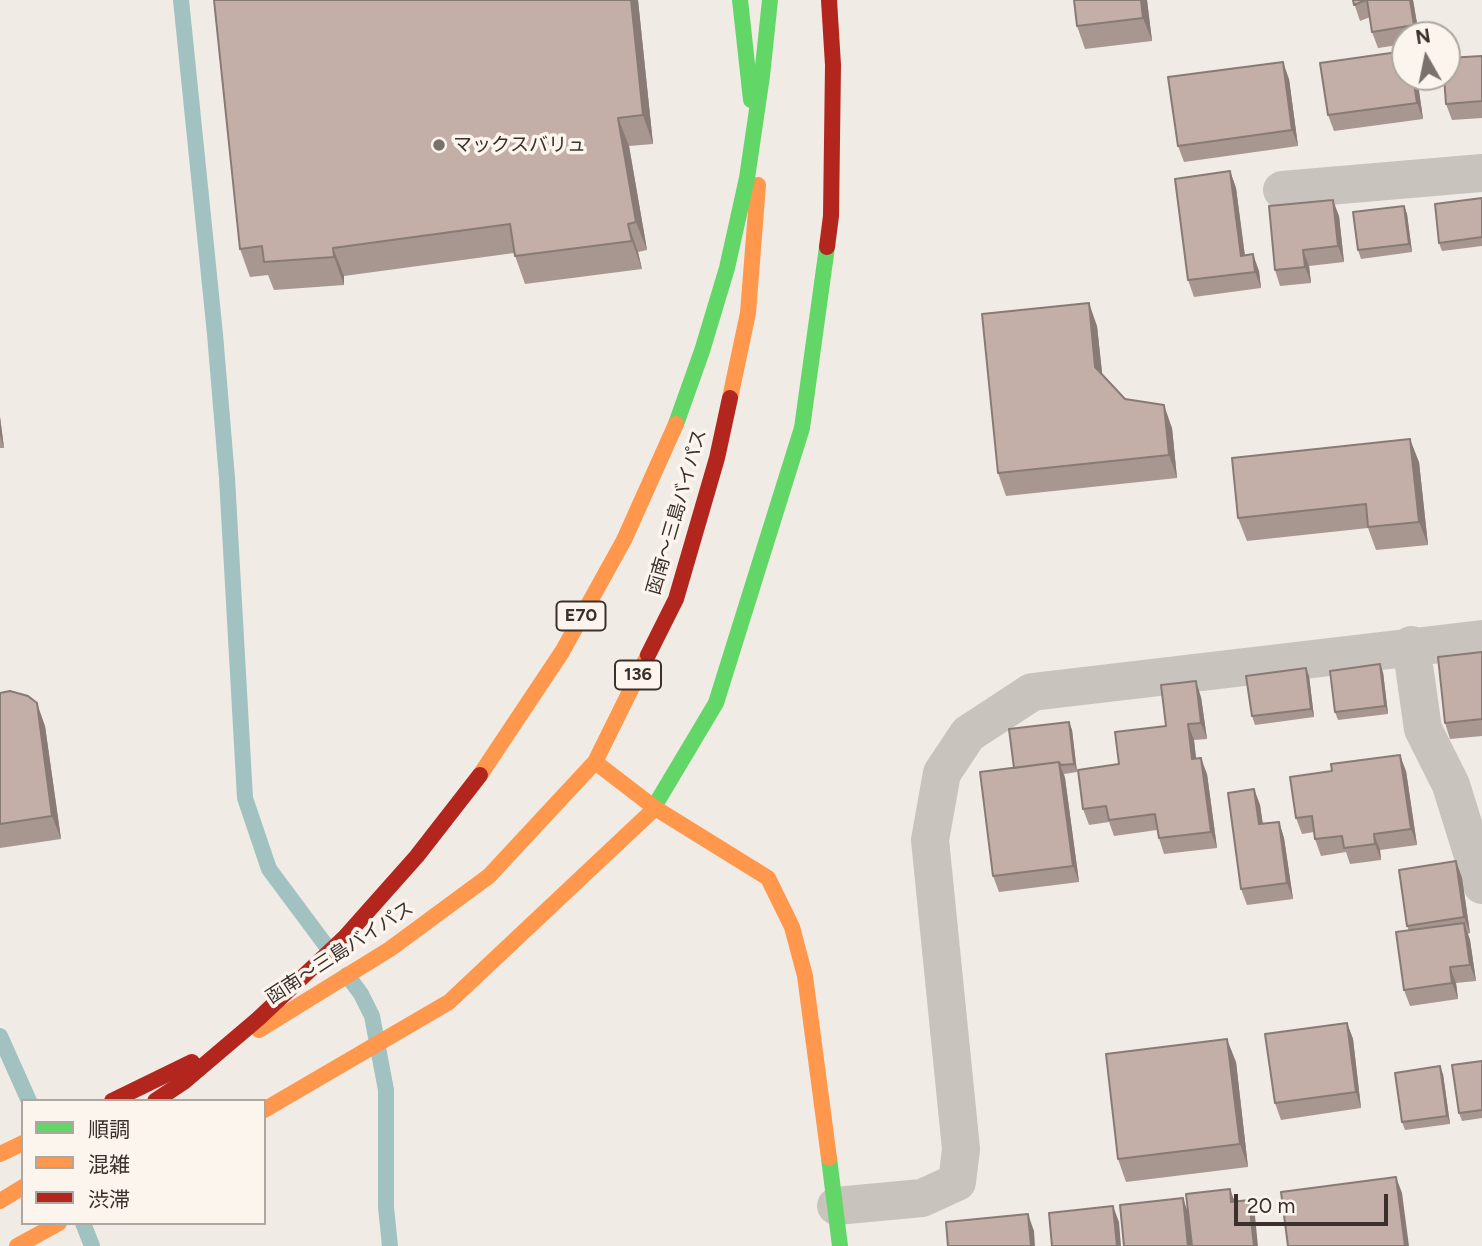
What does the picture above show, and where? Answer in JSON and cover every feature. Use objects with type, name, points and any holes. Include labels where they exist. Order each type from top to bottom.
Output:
[{"type":"main road","name":"函南～三島バイパス","points":[[116,1099],[259,1030],[390,949],[489,876],[595,762],[676,599],[717,458],[748,313],[758,176],[740,0]]},
{"type":"main road","name":"E70","points":[[158,1099],[185,1081],[258,1019],[345,937],[417,856],[491,760],[562,652],[624,540],[671,437],[702,351],[727,268],[747,178],[770,0]]},
{"type":"main road","points":[[266,1109],[449,1002],[655,808],[716,704],[802,428],[831,216],[833,65],[829,0]]},
{"type":"main road","points":[[595,762],[655,808],[768,878],[792,927],[805,976],[840,1246]]},
{"type":"main road","points":[[0,1154],[21,1144]]},
{"type":"main road","points":[[0,1201],[21,1188]]},
{"type":"main road","points":[[17,1246],[55,1225]]},
{"type":"street","points":[[1282,190],[1482,173]]},
{"type":"street","points":[[836,1206],[922,1198],[957,1182],[961,1149],[930,839],[942,774],[968,734],[1032,692],[1411,645],[1482,639]]},
{"type":"street","points":[[1411,645],[1423,729],[1451,785],[1482,885]]},
{"type":"building","name":"マックスバリュ","points":[[214,0],[631,0],[643,115],[618,118],[636,222],[628,224],[632,241],[515,256],[510,224],[333,248],[334,257],[264,262],[262,246],[240,249]]},
{"type":"building","points":[[1074,0],[1141,0],[1143,18],[1077,26]]},
{"type":"building","points":[[1353,0],[1366,0],[1354,5]]},
{"type":"building","points":[[1367,0],[1410,0],[1413,21],[1391,21],[1391,29],[1372,32]]},
{"type":"building","points":[[1391,53],[1391,91],[1415,91],[1417,103],[1328,115],[1320,63]]},
{"type":"building","points":[[1482,56],[1482,101],[1446,104],[1445,91],[1461,91],[1461,57]]},
{"type":"building","points":[[1283,62],[1292,130],[1178,146],[1168,77]]},
{"type":"building","points":[[1230,171],[1241,256],[1253,254],[1255,272],[1188,280],[1175,179]]},
{"type":"building","points":[[1482,198],[1482,237],[1439,243],[1435,204]]},
{"type":"building","points":[[1333,200],[1338,246],[1303,250],[1305,267],[1275,270],[1269,206]]},
{"type":"building","points":[[1404,206],[1409,244],[1358,250],[1353,212]]},
{"type":"building","points":[[1089,303],[1095,367],[1125,399],[1164,405],[1169,455],[998,473],[982,314]]},
{"type":"building","points":[[1410,439],[1419,522],[1368,527],[1366,504],[1238,518],[1232,458]]},
{"type":"building","points":[[1482,652],[1482,719],[1445,723],[1438,657]]},
{"type":"building","points":[[1380,664],[1385,706],[1335,712],[1330,671]]},
{"type":"building","points":[[1306,668],[1311,709],[1252,716],[1246,676]]},
{"type":"building","points":[[1196,681],[1201,723],[1188,724],[1192,759],[1201,758],[1211,832],[1159,838],[1155,814],[1109,820],[1106,806],[1083,809],[1078,770],[1119,764],[1115,732],[1166,726],[1161,685]]},
{"type":"building","points":[[10,691],[28,696],[37,703],[52,816],[0,824],[0,693]]},
{"type":"building","points":[[1069,722],[1074,764],[1061,765],[1059,762],[1014,768],[1009,729]]},
{"type":"building","points":[[1400,755],[1411,829],[1374,834],[1375,844],[1344,848],[1342,836],[1315,839],[1312,816],[1296,818],[1290,777],[1332,771],[1331,764]]},
{"type":"building","points":[[1059,762],[1073,866],[993,876],[980,772]]},
{"type":"building","points":[[1254,789],[1259,824],[1279,822],[1287,883],[1241,889],[1228,793]]},
{"type":"building","points":[[1456,861],[1464,917],[1407,926],[1399,870]]},
{"type":"building","points":[[1464,923],[1470,965],[1450,967],[1452,983],[1404,990],[1396,932]]},
{"type":"building","points":[[1347,1023],[1356,1092],[1275,1103],[1265,1034]]},
{"type":"building","points":[[1227,1039],[1240,1144],[1118,1159],[1106,1054]]},
{"type":"building","points":[[1482,1061],[1482,1110],[1459,1113],[1452,1065]]},
{"type":"building","points":[[1440,1066],[1447,1116],[1402,1122],[1395,1073]]},
{"type":"building","points":[[1396,1177],[1405,1246],[1288,1246],[1281,1192]]},
{"type":"building","points":[[1230,1189],[1231,1202],[1249,1200],[1254,1246],[1192,1246],[1186,1194]]},
{"type":"building","points":[[1183,1198],[1188,1246],[1124,1246],[1120,1205]]},
{"type":"building","points":[[1113,1206],[1117,1246],[1052,1246],[1049,1213]]},
{"type":"building","points":[[1028,1214],[1031,1246],[948,1246],[946,1222]]},
{"type":"waterway","points":[[181,0],[227,478],[245,798],[269,869],[330,951]]},
{"type":"waterway","points":[[347,975],[372,1016],[386,1090],[386,1207],[390,1246]]},
{"type":"waterway","points":[[0,1036],[28,1099]]},
{"type":"waterway","points":[[84,1225],[92,1246]]},
{"type":"traffic: fast","points":[[740,0],[751,100]]},
{"type":"traffic: fast","points":[[676,424],[727,268],[747,178],[770,0]]},
{"type":"traffic: fast","points":[[651,812],[716,703],[802,428],[827,247]]},
{"type":"traffic: fast","points":[[829,1158],[840,1246]]},
{"type":"traffic: slow","points":[[730,398],[748,313],[758,185]]},
{"type":"traffic: slow","points":[[480,775],[562,652],[624,540],[676,424]]},
{"type":"traffic: slow","points":[[259,1030],[390,949],[489,876],[595,762],[648,655]]},
{"type":"traffic: slow","points":[[595,762],[655,808],[768,878],[792,927],[805,976],[829,1158]]},
{"type":"traffic: slow","points":[[266,1109],[449,1002],[651,812]]},
{"type":"traffic: slow","points":[[0,1154],[21,1144]]},
{"type":"traffic: slow","points":[[0,1201],[21,1188]]},
{"type":"traffic: slow","points":[[17,1246],[55,1225]]},
{"type":"traffic: jam","points":[[827,247],[831,216],[833,65],[829,0]]},
{"type":"traffic: jam","points":[[648,655],[676,599],[717,458],[730,398]]},
{"type":"traffic: jam","points":[[158,1099],[185,1081],[258,1019],[345,937],[417,856],[480,775]]},
{"type":"traffic: jam","points":[[116,1099],[192,1062]]},
{"type":"place","name":"マックスバリュ","points":[[439,145]]}]
